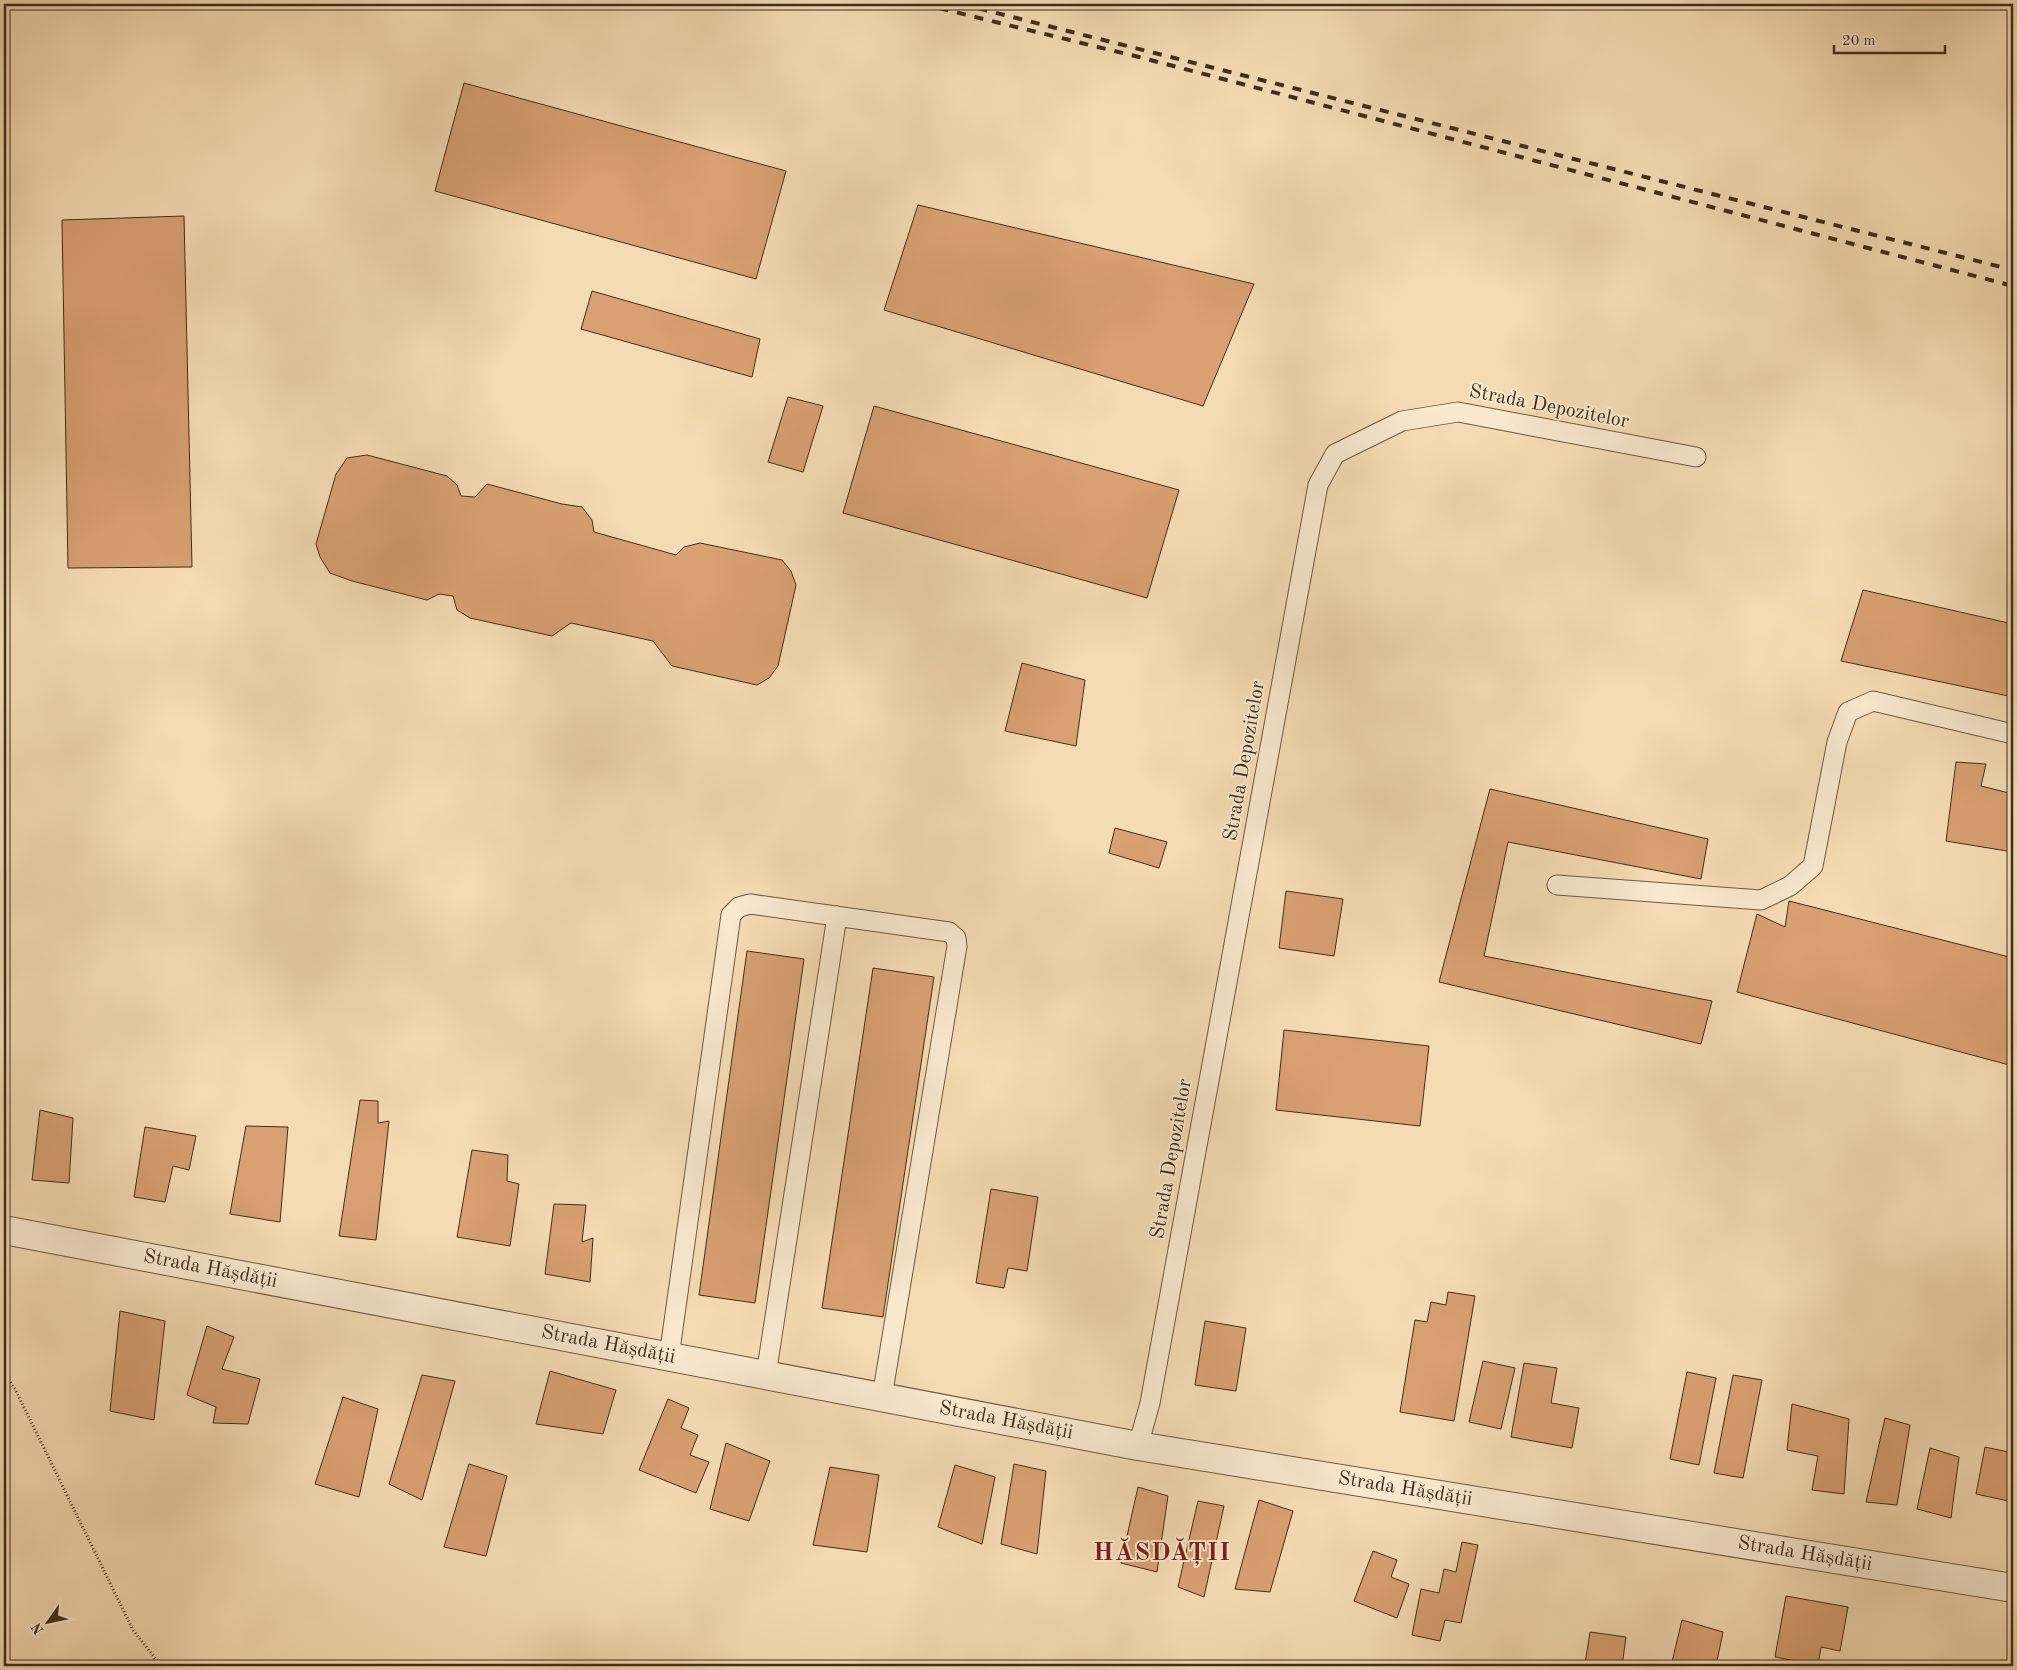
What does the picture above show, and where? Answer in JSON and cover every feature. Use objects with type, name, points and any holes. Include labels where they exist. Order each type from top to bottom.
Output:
[{"type":"street","name":"Strada Hășdății","points":[[4,1230],[1138,1446],[2013,1588]]},
{"type":"lane","name":"Strada Depozitelor","points":[[1138,1446],[1152,1393],[1318,485],[1335,454],[1402,421],[1458,412],[1696,457]]},
{"type":"lane","points":[[1557,885],[1761,900],[1790,886],[1813,866],[1837,742],[1848,712],[1873,701],[2013,734]]},
{"type":"lane","points":[[669,1357],[731,915],[739,907],[750,904],[949,932],[956,938],[957,946],[882,1397]]},
{"type":"lane","points":[[766,1375],[837,916]]},
{"type":"path","points":[[4,1374],[15,1389],[132,1630],[161,1666]]},
{"type":"building","points":[[464,83],[786,171],[756,279],[435,191]]},
{"type":"building","points":[[918,205],[1254,284],[1203,406],[884,310]]},
{"type":"building","points":[[184,216],[192,567],[68,568],[62,220]]},
{"type":"building","points":[[592,291],[760,339],[752,377],[581,329]]},
{"type":"building","points":[[788,397],[823,406],[803,472],[768,462]]},
{"type":"building","points":[[874,406],[1179,490],[1147,598],[843,513]]},
{"type":"building","points":[[367,455],[447,476],[457,485],[461,496],[475,497],[487,484],[562,504],[582,507],[592,520],[594,532],[676,555],[684,547],[700,543],[782,560],[791,571],[796,585],[778,666],[769,678],[757,685],[672,666],[653,641],[571,623],[552,636],[470,618],[457,610],[453,596],[439,594],[427,600],[352,581],[330,573],[320,557],[316,544],[336,474],[347,458]]},
{"type":"building","points":[[1863,590],[2013,624],[2013,697],[1841,661]]},
{"type":"building","points":[[1022,663],[1085,680],[1076,746],[1005,731]]},
{"type":"building","points":[[1956,762],[1986,764],[1981,786],[2013,794],[2013,852],[1946,841]]},
{"type":"building","points":[[1490,789],[1708,839],[1701,879],[1508,842],[1484,956],[1712,1001],[1701,1044],[1439,982]]},
{"type":"building","points":[[1115,828],[1167,842],[1159,868],[1109,853]]},
{"type":"building","points":[[1286,891],[1343,899],[1334,956],[1279,948]]},
{"type":"building","points":[[1789,901],[2013,958],[2013,1066],[1737,992],[1757,914],[1785,927]]},
{"type":"building","points":[[747,951],[804,959],[755,1303],[699,1295]]},
{"type":"building","points":[[873,968],[934,977],[883,1317],[822,1308]]},
{"type":"building","points":[[1284,1030],[1429,1046],[1420,1126],[1276,1110]]},
{"type":"building","points":[[360,1100],[378,1101],[378,1123],[389,1121],[376,1240],[339,1236]]},
{"type":"building","points":[[40,1110],[73,1118],[69,1183],[32,1180]]},
{"type":"building","points":[[246,1126],[288,1127],[280,1222],[230,1214]]},
{"type":"building","points":[[145,1127],[196,1136],[189,1170],[173,1166],[165,1202],[134,1197]]},
{"type":"building","points":[[472,1150],[508,1155],[507,1181],[519,1184],[510,1246],[457,1237]]},
{"type":"building","points":[[991,1189],[1038,1197],[1027,1271],[1008,1268],[1004,1288],[976,1283]]},
{"type":"building","points":[[554,1204],[586,1205],[582,1242],[593,1238],[590,1282],[545,1274]]},
{"type":"building","points":[[1448,1292],[1475,1296],[1454,1421],[1400,1412],[1415,1320],[1427,1322],[1431,1302],[1446,1305]]},
{"type":"building","points":[[120,1311],[165,1321],[154,1420],[110,1411]]},
{"type":"building","points":[[1205,1321],[1246,1328],[1236,1391],[1195,1385]]},
{"type":"building","points":[[207,1326],[234,1337],[222,1369],[260,1379],[248,1424],[213,1423],[216,1407],[187,1395]]},
{"type":"building","points":[[1483,1361],[1515,1368],[1501,1429],[1469,1422]]},
{"type":"building","points":[[1524,1363],[1557,1368],[1551,1403],[1579,1408],[1572,1448],[1511,1437]]},
{"type":"building","points":[[550,1371],[616,1390],[603,1434],[536,1424]]},
{"type":"building","points":[[1687,1372],[1716,1378],[1699,1465],[1670,1459]]},
{"type":"building","points":[[422,1375],[455,1381],[422,1500],[389,1484]]},
{"type":"building","points":[[1733,1375],[1762,1380],[1743,1478],[1714,1473]]},
{"type":"building","points":[[343,1397],[378,1409],[359,1497],[315,1484]]},
{"type":"building","points":[[668,1399],[689,1408],[681,1428],[698,1435],[690,1455],[709,1462],[696,1493],[639,1470]]},
{"type":"building","points":[[1792,1404],[1849,1419],[1844,1494],[1812,1490],[1818,1456],[1787,1450]]},
{"type":"building","points":[[1885,1418],[1910,1425],[1897,1505],[1866,1502]]},
{"type":"building","points":[[726,1443],[770,1461],[749,1521],[710,1509]]},
{"type":"building","points":[[1985,1447],[2013,1453],[2013,1502],[1976,1494]]},
{"type":"building","points":[[1930,1448],[1959,1457],[1951,1518],[1917,1509]]},
{"type":"building","points":[[469,1464],[507,1476],[486,1556],[444,1547]]},
{"type":"building","points":[[1014,1464],[1046,1471],[1037,1554],[1001,1544]]},
{"type":"building","points":[[955,1465],[995,1477],[982,1544],[938,1527]]},
{"type":"building","points":[[830,1467],[879,1475],[867,1552],[813,1545]]},
{"type":"building","points":[[1138,1487],[1168,1496],[1157,1572],[1121,1563]]},
{"type":"building","points":[[1259,1500],[1293,1511],[1270,1592],[1235,1589]]},
{"type":"building","points":[[1198,1501],[1224,1506],[1204,1597],[1178,1587]]},
{"type":"building","points":[[1462,1542],[1478,1545],[1461,1623],[1445,1620],[1440,1641],[1412,1635],[1421,1589],[1439,1593],[1444,1569],[1456,1572]]},
{"type":"building","points":[[1373,1551],[1397,1560],[1391,1577],[1409,1584],[1397,1618],[1354,1601]]},
{"type":"building","points":[[1786,1596],[1848,1607],[1840,1651],[1821,1647],[1818,1665],[1775,1657]]},
{"type":"building","points":[[1682,1620],[1723,1632],[1716,1666],[1671,1666]]},
{"type":"building","points":[[1590,1632],[1626,1637],[1622,1666],[1585,1664]]},
{"type":"railway","points":[[922,4],[1139,57],[2013,286]]},
{"type":"railway","points":[[961,4],[2013,270]]},
{"type":"district","name":"HĂSDĂȚII","points":[[1162,1553]]}]
